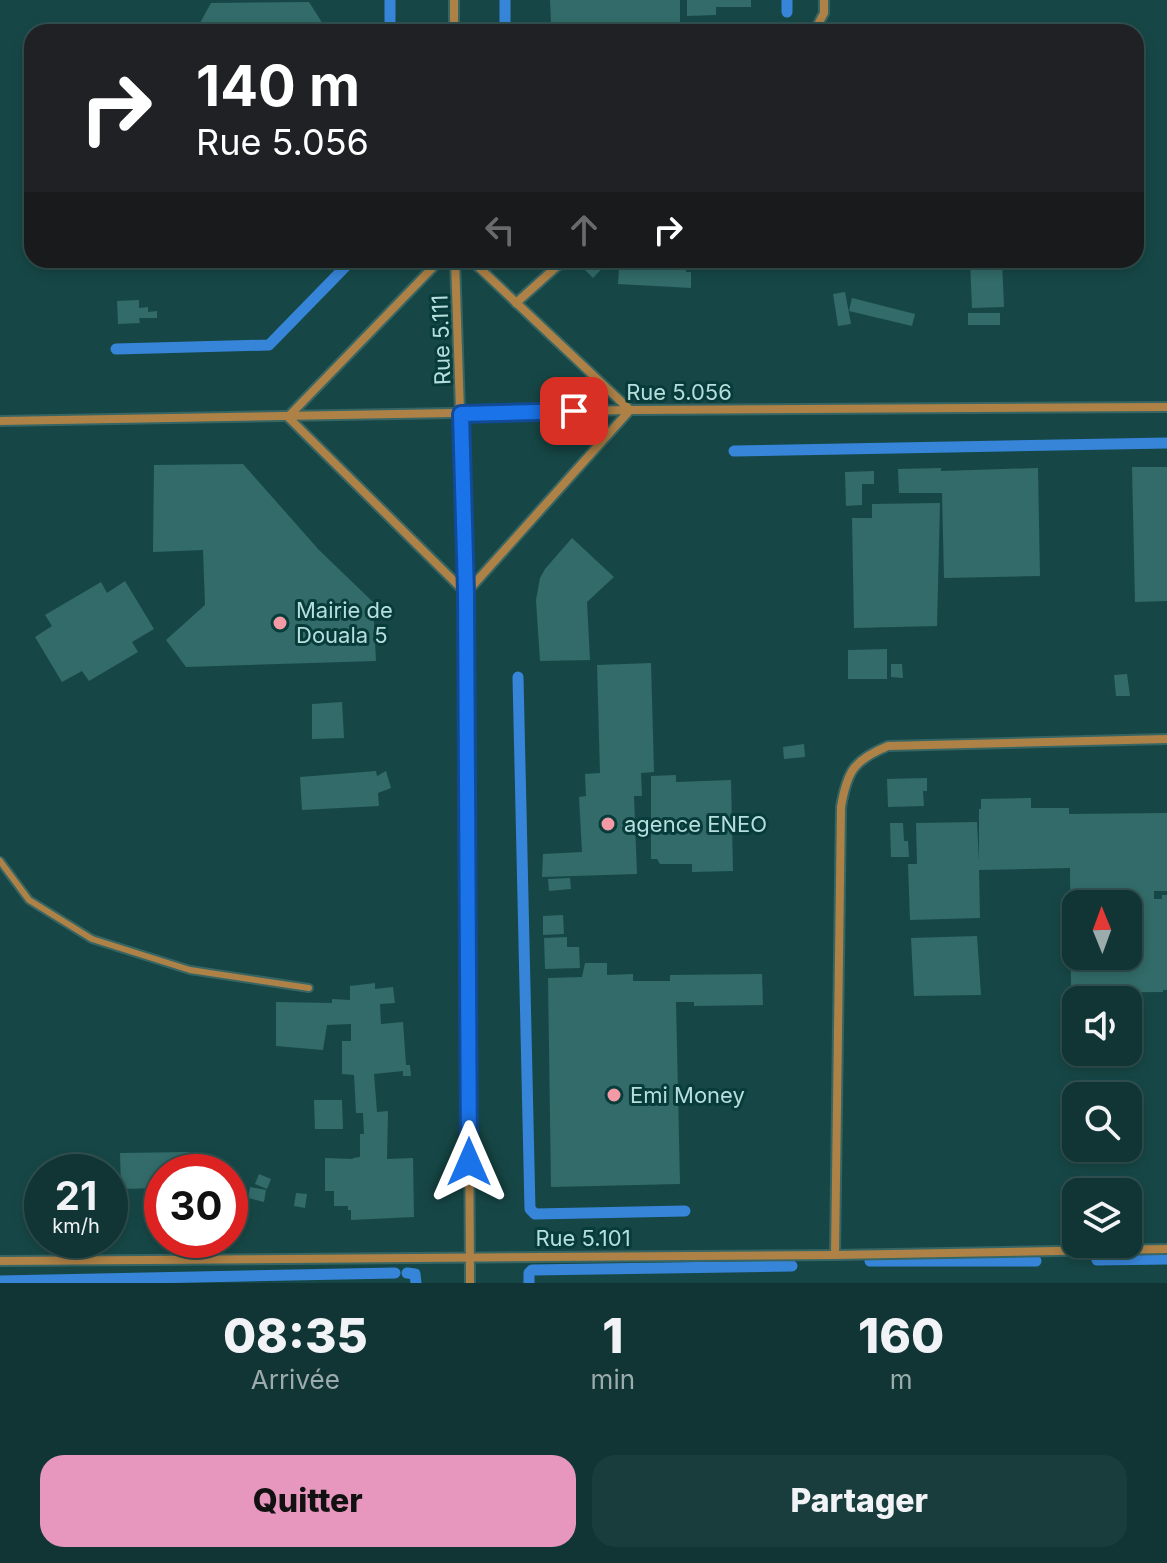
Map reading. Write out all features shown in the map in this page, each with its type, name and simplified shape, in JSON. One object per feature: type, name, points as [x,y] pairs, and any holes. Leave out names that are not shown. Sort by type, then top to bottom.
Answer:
[{"type":"street","points":[[454,0],[454,24]]},
{"type":"street","points":[[818,24],[824,13],[824,0]]},
{"type":"street","points":[[432,268],[288,417],[466,593],[630,410],[479,268]]},
{"type":"street","name":"Rue 5.111","points":[[455,268],[466,593],[470,1283]]},
{"type":"street","points":[[516,303],[555,268]]},
{"type":"street","name":"Rue 5.056","points":[[0,421],[630,410],[1167,407]]},
{"type":"street","points":[[835,1255],[841,807],[845,786],[853,769],[867,755],[888,746],[1167,739]]},
{"type":"street","name":"Rue 5.101","points":[[0,1261],[835,1255],[1167,1249]]},
{"type":"lane","points":[[0,861],[29,900],[92,939],[190,970],[309,988]]},
{"type":"building","points":[[550,0],[680,0],[680,22],[725,24],[574,24],[551,23]]},
{"type":"building","points":[[687,0],[751,0],[751,7],[716,7],[716,15],[687,16]]},
{"type":"building","points":[[309,2],[323,24],[199,24],[211,3]]},
{"type":"building","points":[[583,268],[602,268],[593,278]]},
{"type":"building","points":[[619,268],[686,268],[686,272],[691,272],[691,288],[618,284]]},
{"type":"building","points":[[970,268],[1002,268],[1004,307],[972,308]]},
{"type":"building","points":[[845,292],[851,324],[838,326],[833,294]]},
{"type":"building","points":[[852,298],[915,314],[912,326],[849,311]]},
{"type":"building","points":[[139,300],[139,308],[148,307],[148,312],[157,311],[157,318],[139,318],[140,323],[118,324],[117,301]]},
{"type":"building","points":[[968,313],[1000,313],[1000,325],[968,325]]},
{"type":"building","name":"Mairie de Douala 5","points":[[243,464],[319,550],[373,602],[376,661],[186,667],[166,640],[205,605],[203,550],[153,552],[154,465]]},
{"type":"building","points":[[1132,467],[1167,467],[1167,601],[1135,602]]},
{"type":"building","points":[[941,468],[941,471],[1038,468],[1040,576],[944,578],[942,493],[899,493],[898,469]]},
{"type":"building","points":[[874,471],[874,484],[862,484],[862,505],[846,506],[845,472]]},
{"type":"building","points":[[940,503],[937,626],[854,628],[852,518],[872,518],[872,504]]},
{"type":"building","points":[[572,538],[614,577],[587,602],[590,660],[540,661],[536,600],[540,578]]},
{"type":"building","points":[[125,581],[154,629],[132,642],[138,652],[89,681],[82,671],[62,682],[35,637],[52,626],[45,615],[101,582],[107,593]]},
{"type":"building","points":[[887,649],[887,679],[848,679],[848,650]]},
{"type":"building","points":[[651,663],[654,772],[641,773],[642,796],[634,796],[637,874],[542,877],[543,854],[582,852],[579,797],[586,796],[585,774],[600,773],[597,665]]},
{"type":"building","points":[[891,664],[902,664],[903,678],[891,677]]},
{"type":"building","points":[[1127,674],[1130,696],[1116,696],[1114,675]]},
{"type":"building","points":[[342,702],[344,738],[312,739],[312,704]]},
{"type":"building","points":[[804,744],[805,757],[784,759],[783,747]]},
{"type":"building","points":[[376,771],[377,776],[386,771],[391,788],[378,793],[379,806],[302,810],[300,777]]},
{"type":"building","points":[[676,775],[676,782],[731,780],[733,871],[692,872],[692,864],[660,864],[657,859],[651,859],[651,776]]},
{"type":"building","points":[[927,778],[927,791],[923,791],[924,806],[888,807],[887,779]]},
{"type":"building","points":[[1031,798],[1031,808],[1069,808],[1069,814],[1167,813],[1167,891],[1154,891],[1154,899],[1167,895],[1167,990],[1142,992],[1142,986],[1071,986],[1071,970],[1142,970],[1142,890],[1070,890],[1070,868],[979,870],[980,918],[910,920],[908,864],[917,864],[916,823],[977,822],[979,862],[981,799]]},
{"type":"building","points":[[890,823],[903,823],[909,857],[891,857]]},
{"type":"building","points":[[570,878],[571,889],[549,891],[548,879]]},
{"type":"building","points":[[563,915],[564,934],[543,935],[543,916]]},
{"type":"building","points":[[977,936],[981,995],[914,996],[911,938]]},
{"type":"building","points":[[567,937],[567,947],[579,947],[580,968],[545,969],[544,938]]},
{"type":"building","name":"Emi Money","points":[[585,963],[607,963],[607,975],[633,974],[633,981],[670,981],[670,975],[762,974],[763,1005],[694,1006],[694,1002],[676,1002],[680,1184],[551,1187],[548,978],[582,977]]},
{"type":"building","points":[[375,983],[375,989],[393,987],[395,1003],[380,1004],[381,1024],[403,1022],[406,1065],[410,1065],[411,1076],[403,1076],[403,1071],[374,1074],[377,1112],[388,1111],[387,1159],[413,1158],[414,1217],[351,1220],[348,1206],[334,1206],[334,1191],[325,1191],[325,1158],[360,1157],[360,1134],[364,1134],[363,1113],[356,1113],[354,1075],[342,1074],[342,1041],[351,1041],[351,1024],[327,1025],[323,1050],[276,1046],[276,1002],[332,1003],[332,999],[350,1000],[350,986]]},
{"type":"building","points":[[314,1100],[342,1100],[343,1129],[315,1129]]},
{"type":"building","points":[[120,1153],[189,1154],[144,1154],[144,1188],[128,1189],[128,1154]]},
{"type":"building","points":[[259,1174],[271,1179],[267,1189],[255,1184]]},
{"type":"building","points":[[250,1187],[266,1190],[264,1202],[248,1198]]},
{"type":"building","points":[[296,1193],[307,1194],[305,1208],[294,1206]]},
{"type":"waterway","points":[[390,0],[390,24]]},
{"type":"waterway","points":[[505,0],[505,24]]},
{"type":"waterway","points":[[787,0],[787,12]]},
{"type":"waterway","points":[[116,349],[269,345],[344,268]]},
{"type":"waterway","points":[[734,451],[1167,443]]},
{"type":"waterway","points":[[518,677],[530,1209],[535,1214],[685,1211]]},
{"type":"waterway","points":[[1097,1260],[1167,1259]]},
{"type":"waterway","points":[[870,1261],[1036,1261]]},
{"type":"waterway","points":[[529,1283],[532,1270],[792,1266]]},
{"type":"waterway","points":[[0,1281],[395,1273]]},
{"type":"waterway","points":[[407,1273],[415,1274],[416,1283]]},
{"type":"place","name":"Mairie de Douala 5","points":[[280,623]]},
{"type":"place","name":"agence ENEO","points":[[608,824]]},
{"type":"place","name":"Emi Money","points":[[614,1095]]},
{"type":"route","points":[[469,1162],[466,593],[461,414],[574,411]]}]
